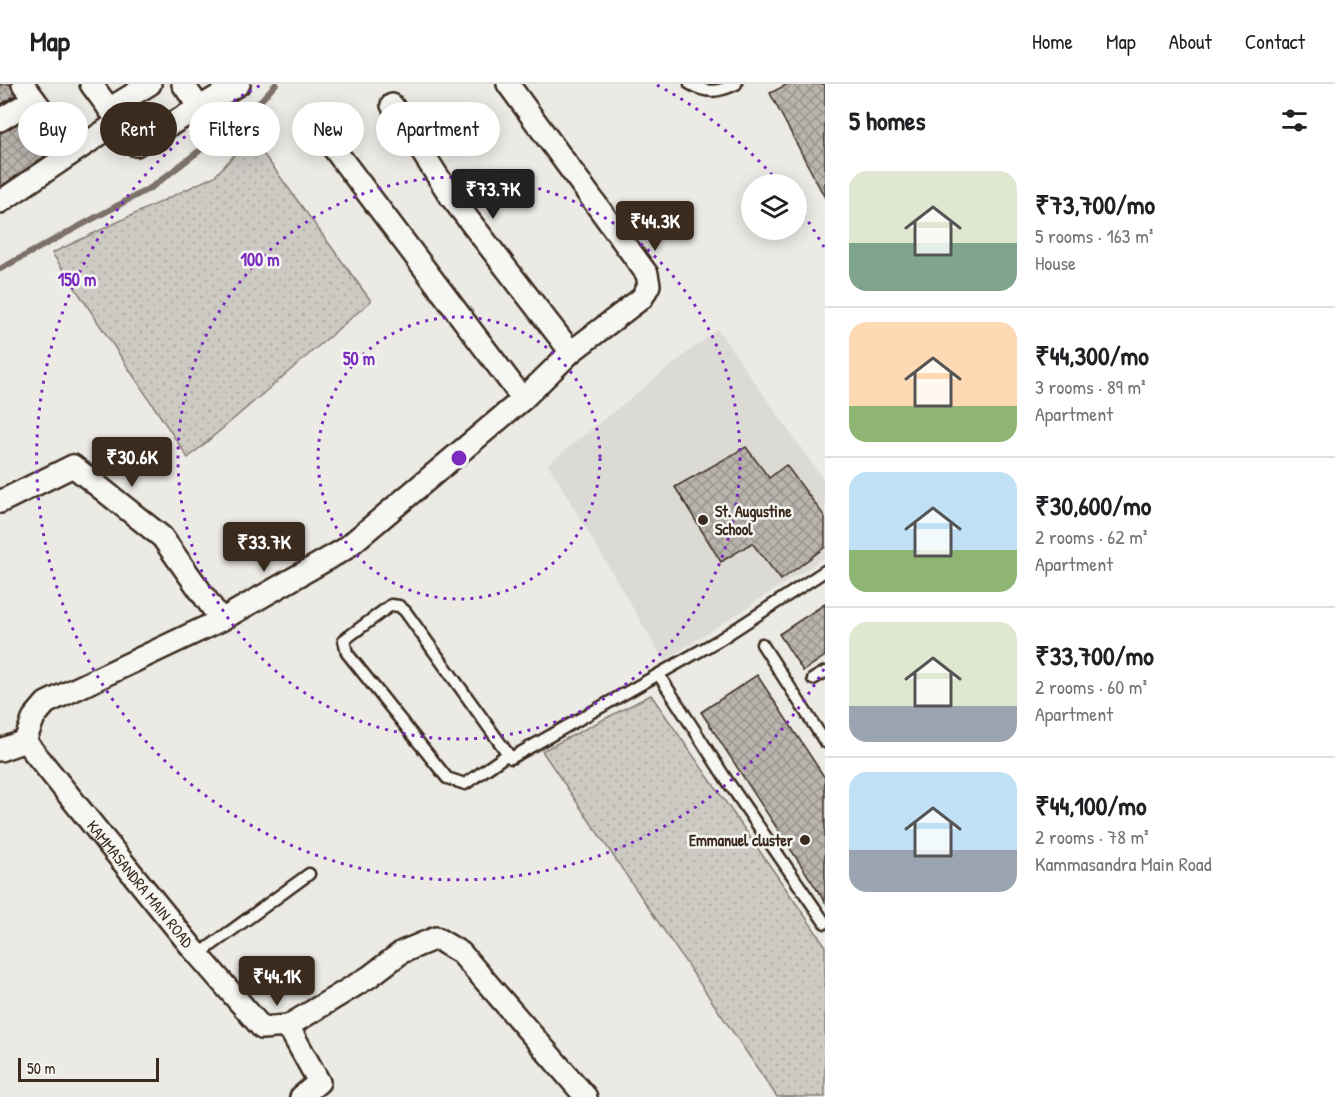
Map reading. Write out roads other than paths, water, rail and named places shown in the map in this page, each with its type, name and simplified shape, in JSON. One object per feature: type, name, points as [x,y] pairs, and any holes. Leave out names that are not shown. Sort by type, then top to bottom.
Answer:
[{"type":"street","points":[[91,84],[104,102]]},
{"type":"street","points":[[130,102],[150,84]]},
{"type":"street","points":[[183,84],[196,102]]},
{"type":"street","points":[[208,102],[239,84]]},
{"type":"street","points":[[0,750],[25,741],[34,717],[46,703],[221,620],[345,549],[523,399],[571,352],[642,298],[648,285],[647,274],[507,84]]},
{"type":"street","points":[[0,120],[28,91]]},
{"type":"street","points":[[88,139],[100,128]]},
{"type":"street","points":[[0,202],[67,156]]},
{"type":"street","points":[[339,156],[523,399]]},
{"type":"street","points":[[425,156],[451,197],[571,352]]},
{"type":"street","points":[[0,502],[73,466],[162,537],[221,620]]},
{"type":"street","name":"KAMMASANDRA MAIN ROAD","points":[[25,741],[198,955],[261,1028],[288,1026]]},
{"type":"street","points":[[301,1097],[319,1082],[288,1026],[369,977],[402,952],[436,938],[461,953],[585,1097]]},
{"type":"lane","points":[[690,84],[700,90],[720,92],[736,84]]},
{"type":"lane","points":[[508,754],[465,784],[447,778],[347,653],[344,640],[391,605],[399,606],[511,758],[659,675],[825,571]]},
{"type":"lane","points":[[762,644],[825,742]]},
{"type":"lane","points":[[813,680],[825,672]]},
{"type":"lane","points":[[659,675],[726,779],[825,922]]},
{"type":"lane","points":[[198,955],[309,874]]},
{"type":"waterway","points":[[0,269],[152,187],[250,112],[276,84]]},
{"type":"place","name":"St. Augustine School","points":[[703,520]]},
{"type":"place","name":"Emmanuel cluster","points":[[805,840]]}]
